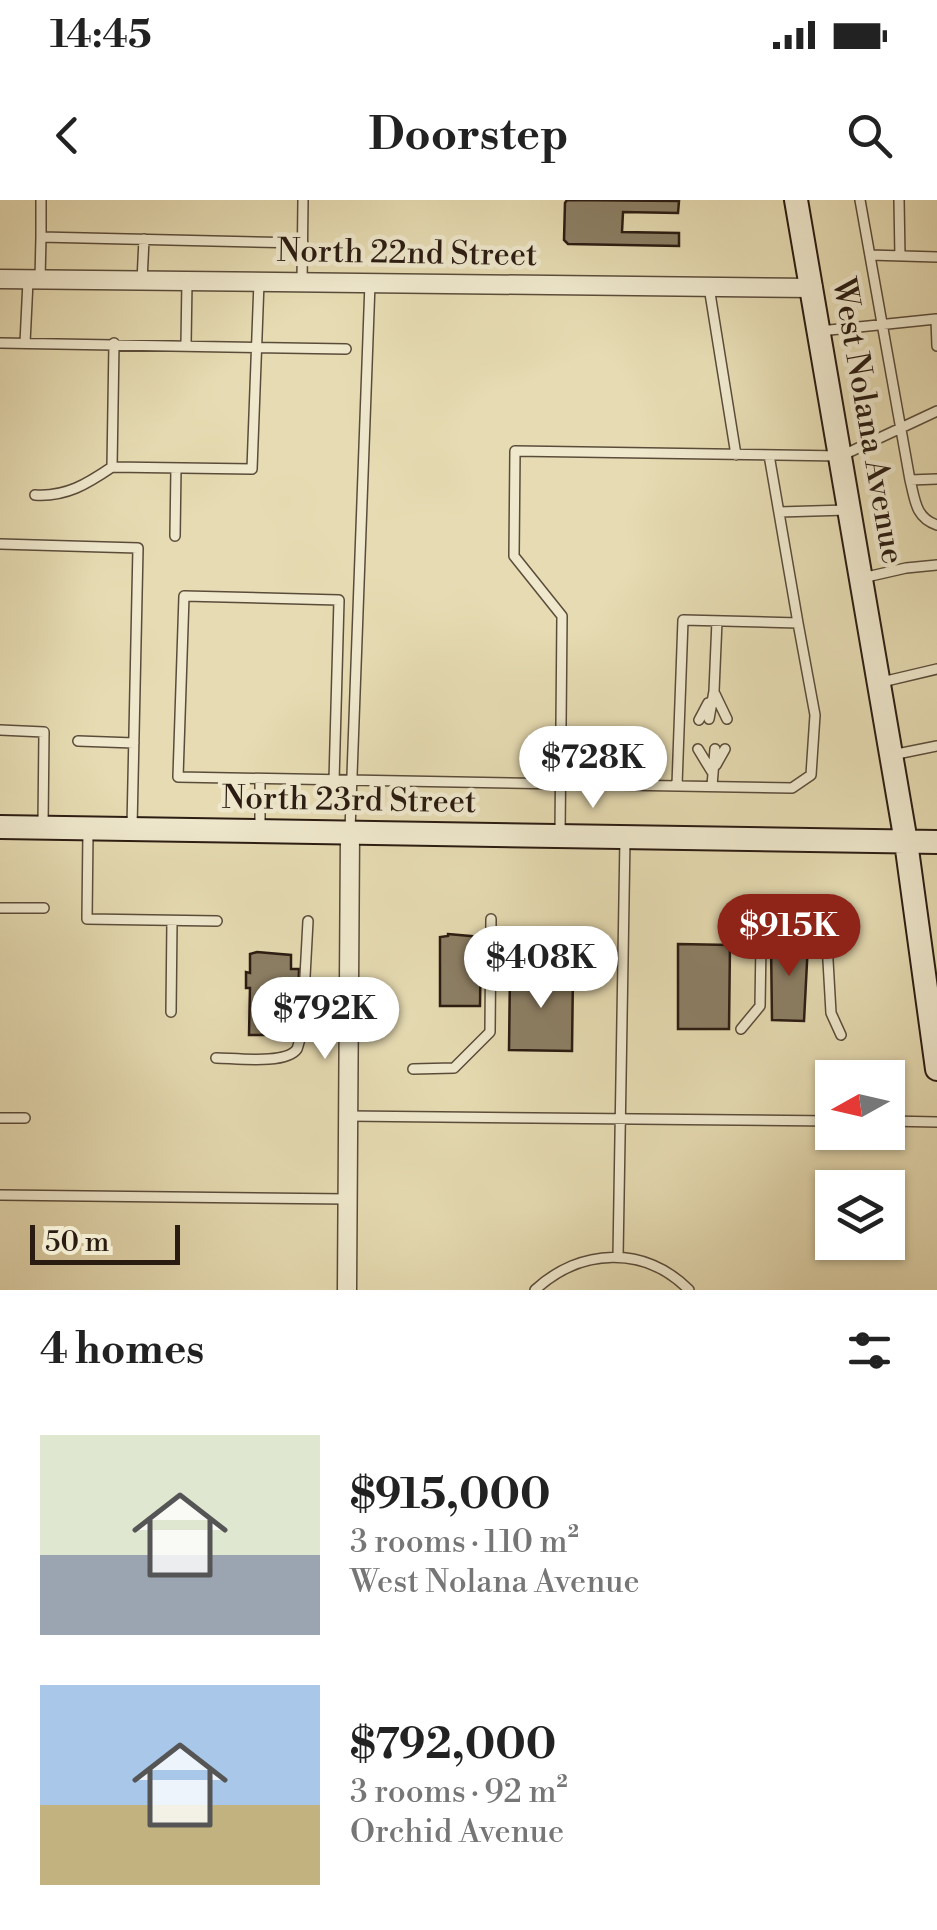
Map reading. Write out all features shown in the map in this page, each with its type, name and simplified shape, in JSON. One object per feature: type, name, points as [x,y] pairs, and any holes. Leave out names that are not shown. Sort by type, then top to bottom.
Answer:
[{"type":"main road","name":"West Nolana Avenue","points":[[796,200],[892,755],[937,1069]]},
{"type":"main road","name":"North 23rd Street","points":[[0,827],[937,842]]},
{"type":"street","name":"North 22nd Street","points":[[0,279],[813,288]]},
{"type":"street","points":[[347,1290],[350,834]]},
{"type":"lane","points":[[25,343],[41,236],[41,200]]},
{"type":"lane","points":[[302,282],[303,200]]},
{"type":"lane","points":[[860,200],[917,511],[937,525]]},
{"type":"lane","points":[[899,200],[900,256]]},
{"type":"lane","points":[[41,236],[302,243]]},
{"type":"lane","points":[[142,280],[144,239]]},
{"type":"lane","points":[[870,255],[937,257]]},
{"type":"lane","points":[[186,345],[187,281]]},
{"type":"lane","points":[[34,495],[57,497],[112,467],[252,470],[259,282]]},
{"type":"lane","points":[[350,834],[370,283]]},
{"type":"lane","points":[[709,287],[736,455]]},
{"type":"lane","points":[[820,330],[936,319],[937,346]]},
{"type":"lane","points":[[0,343],[346,349]]},
{"type":"lane","points":[[112,467],[114,344]]},
{"type":"lane","points":[[560,836],[562,616],[514,556],[516,451],[842,456],[937,411]]},
{"type":"lane","points":[[334,780],[339,600],[184,596],[178,777],[560,786],[792,788],[811,775],[815,715],[770,455]]},
{"type":"lane","points":[[175,536],[176,468]]},
{"type":"lane","points":[[910,480],[937,479]]},
{"type":"lane","points":[[780,512],[851,510]]},
{"type":"lane","points":[[0,544],[138,548],[132,829]]},
{"type":"lane","points":[[862,578],[937,565]]},
{"type":"lane","points":[[677,785],[683,620],[798,623]]},
{"type":"lane","points":[[714,691],[713,719],[716,620]]},
{"type":"lane","points":[[880,683],[937,669]]},
{"type":"lane","points":[[0,730],[44,732],[43,828]]},
{"type":"lane","points":[[78,741],[134,743]]},
{"type":"lane","points":[[892,755],[937,746]]},
{"type":"lane","points":[[712,786],[712,749],[713,772]]},
{"type":"lane","points":[[260,779],[260,832]]},
{"type":"lane","points":[[88,828],[87,920],[217,921]]},
{"type":"lane","points":[[618,1256],[626,838]]},
{"type":"lane","points":[[0,908],[44,908]]},
{"type":"lane","points":[[413,1070],[454,1068],[490,1032],[491,919]]},
{"type":"lane","points":[[171,1012],[172,921]]},
{"type":"lane","points":[[216,1058],[276,1059],[298,1048],[308,922]]},
{"type":"lane","points":[[741,1029],[760,1006],[761,944],[778,932],[812,932],[827,944],[831,1013],[841,1035]]},
{"type":"lane","points":[[348,1116],[815,1120]]},
{"type":"lane","points":[[0,1118],[26,1118]]},
{"type":"lane","points":[[905,1121],[937,1122]]},
{"type":"lane","points":[[0,1195],[347,1199]]},
{"type":"lane","points":[[535,1290],[574,1264],[598,1256],[634,1258],[669,1272],[689,1290]]},
{"type":"building","points":[[567,200],[679,201],[678,213],[623,212],[622,232],[679,233],[679,246],[568,244],[564,240]]},
{"type":"building","points":[[440,937],[481,937],[480,1006],[440,1006]]},
{"type":"building","points":[[775,938],[803,938],[808,943],[804,1021],[772,1020],[771,943]]},
{"type":"building","points":[[678,944],[730,945],[729,1029],[678,1029]]},
{"type":"building","points":[[250,954],[291,955],[291,969],[299,969],[298,1004],[290,1004],[289,1035],[249,1035],[250,988],[246,988],[246,972],[250,973]]},
{"type":"building","points":[[510,971],[573,972],[572,1051],[509,1050]]}]
